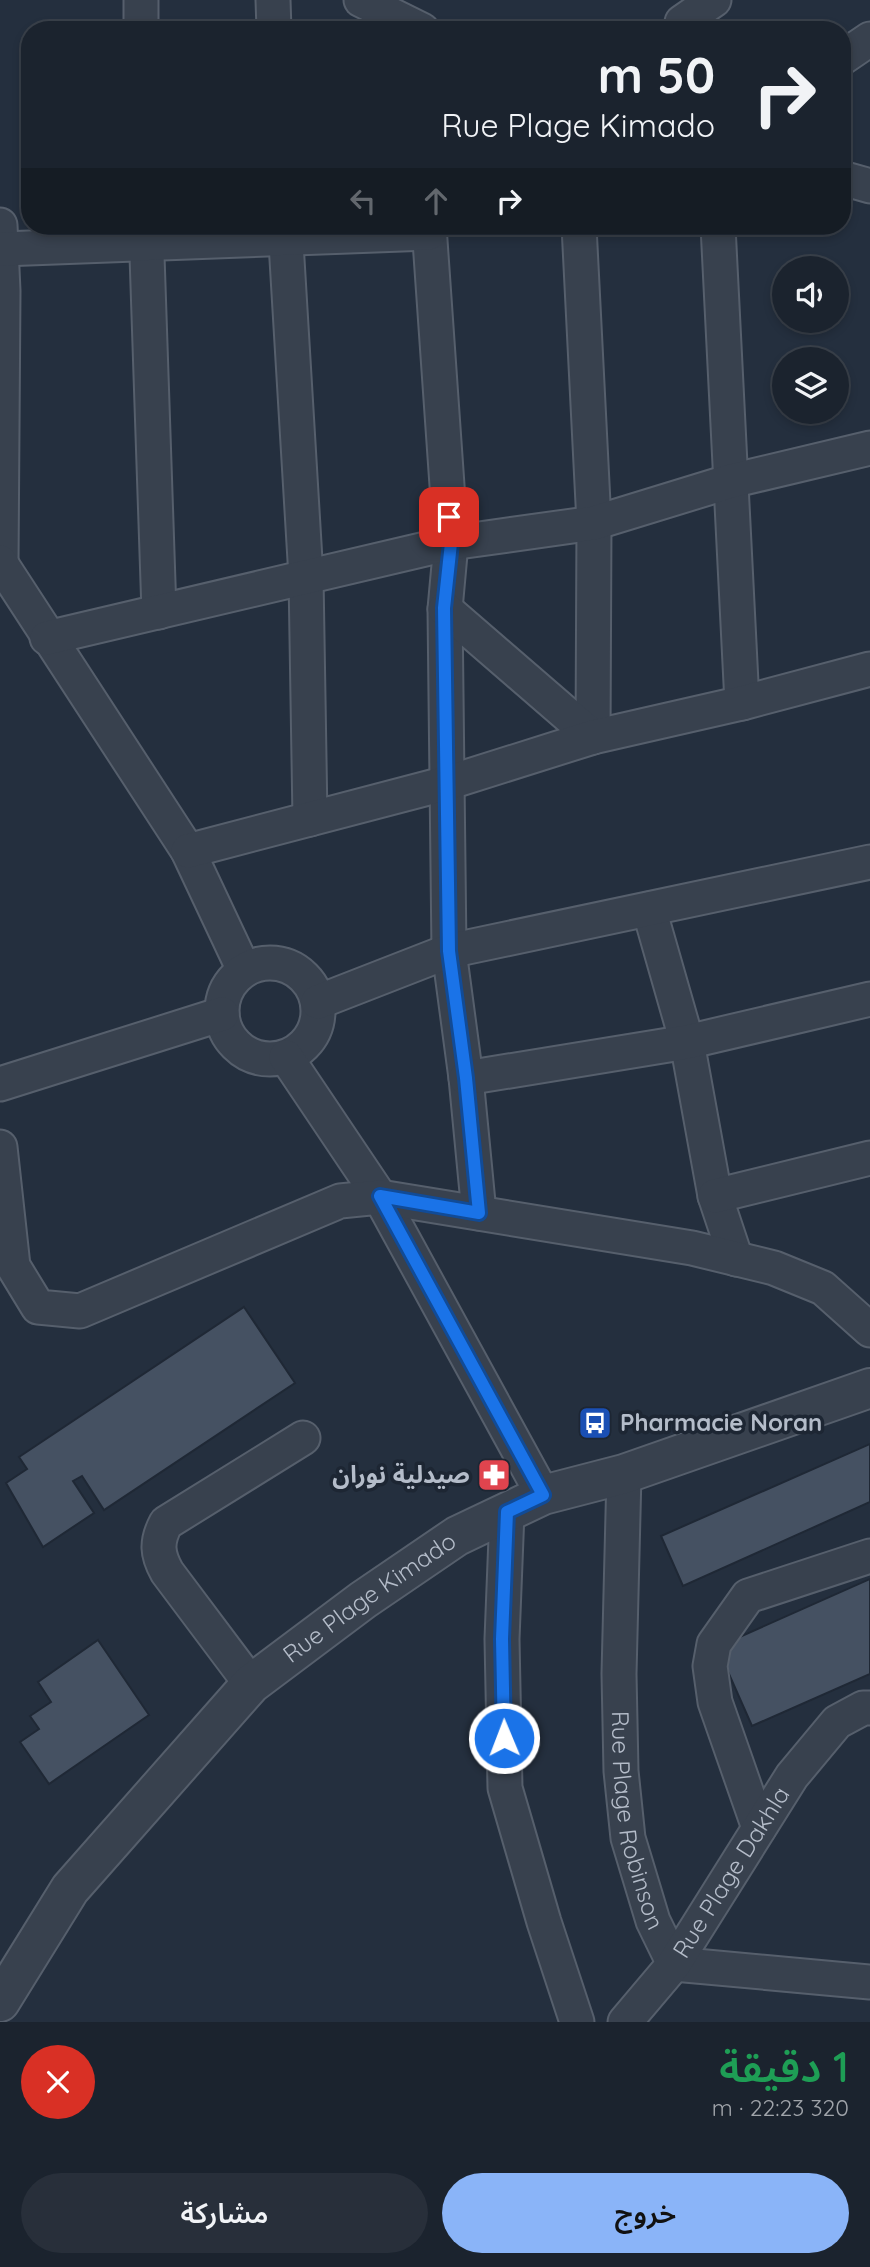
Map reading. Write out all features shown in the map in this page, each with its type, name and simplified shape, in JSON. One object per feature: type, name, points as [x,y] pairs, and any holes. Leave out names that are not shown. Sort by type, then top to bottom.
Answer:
[{"type":"street","points":[[141,0],[141,21]]},
{"type":"street","points":[[273,0],[274,21]]},
{"type":"street","points":[[361,0],[404,21]]},
{"type":"street","points":[[679,17],[714,0]]},
{"type":"street","points":[[851,52],[870,39]]},
{"type":"street","points":[[851,181],[870,186]]},
{"type":"street","points":[[159,612],[146,235],[1,237],[1,563],[47,638],[188,851],[244,970]]},
{"type":"street","points":[[286,235],[306,577],[310,818]]},
{"type":"street","points":[[429,235],[451,543],[444,608],[449,951],[466,1078],[479,1213]]},
{"type":"street","points":[[579,235],[594,523],[593,737]]},
{"type":"street","points":[[718,235],[743,703]]},
{"type":"street","points":[[47,638],[451,543],[594,523],[731,481],[870,448]]},
{"type":"street","points":[[444,608],[593,737]]},
{"type":"street","points":[[188,851],[447,783],[593,737],[743,703],[870,669]]},
{"type":"street","points":[[318,1002],[449,951],[870,862]]},
{"type":"street","points":[[649,909],[687,1042],[715,1196],[736,1258]]},
{"type":"street","points":[[276,963],[296,970],[309,981],[318,1002],[318,1019],[312,1035],[302,1048],[286,1057],[269,1060],[252,1057],[238,1048],[228,1035],[222,1014],[227,990],[244,970],[260,964],[276,963]]},
{"type":"street","points":[[466,1078],[687,1042],[870,999]]},
{"type":"street","points":[[0,1084],[222,1014]]},
{"type":"street","points":[[286,1057],[380,1196],[543,1495]]},
{"type":"street","points":[[0,1147],[13,1266],[38,1307],[80,1311],[340,1201],[380,1196],[692,1248],[774,1268],[823,1288],[870,1330]]},
{"type":"street","points":[[715,1196],[870,1158]]},
{"type":"street","name":"Rue Plage Kimado","points":[[1,1998],[70,1889],[251,1684],[363,1600],[457,1536],[543,1495],[624,1474],[870,1388]]},
{"type":"street","points":[[251,1684],[167,1572],[158,1555],[160,1536],[166,1523],[303,1438]]},
{"type":"street","name":"Rue Plage Robinson","points":[[624,1474],[619,1674],[621,1772],[628,1838],[653,1921],[674,1964]]},
{"type":"street","points":[[507,1512],[502,1639],[505,1788],[544,1922],[577,2022]]},
{"type":"street","points":[[759,1828],[715,1702],[710,1667],[714,1644],[748,1597],[870,1556]]},
{"type":"street","name":"Rue Plage Dakhla","points":[[625,2022],[674,1964],[792,1776],[837,1722],[863,1708],[870,1708]]},
{"type":"street","points":[[674,1964],[870,1982]]},
{"type":"building","points":[[244,1307],[295,1383],[104,1510],[82,1476],[73,1481],[94,1513],[43,1547],[6,1483],[27,1469],[19,1457]]},
{"type":"building","points":[[870,1444],[870,1502],[683,1586],[661,1536]]},
{"type":"building","points":[[870,1579],[870,1674],[752,1726],[717,1647]]},
{"type":"building","points":[[98,1640],[149,1715],[49,1784],[20,1742],[39,1729],[30,1716],[51,1702],[38,1682]]},
{"type":"place","name":"Pharmacie Noran","points":[[595,1423]]},
{"type":"place","name":"صيدلية نوران","points":[[494,1475]]},
{"type":"route","points":[[449,517],[451,543],[444,608],[449,951],[466,1078],[479,1213],[380,1196],[543,1495],[507,1512],[502,1639],[504,1738]]}]
